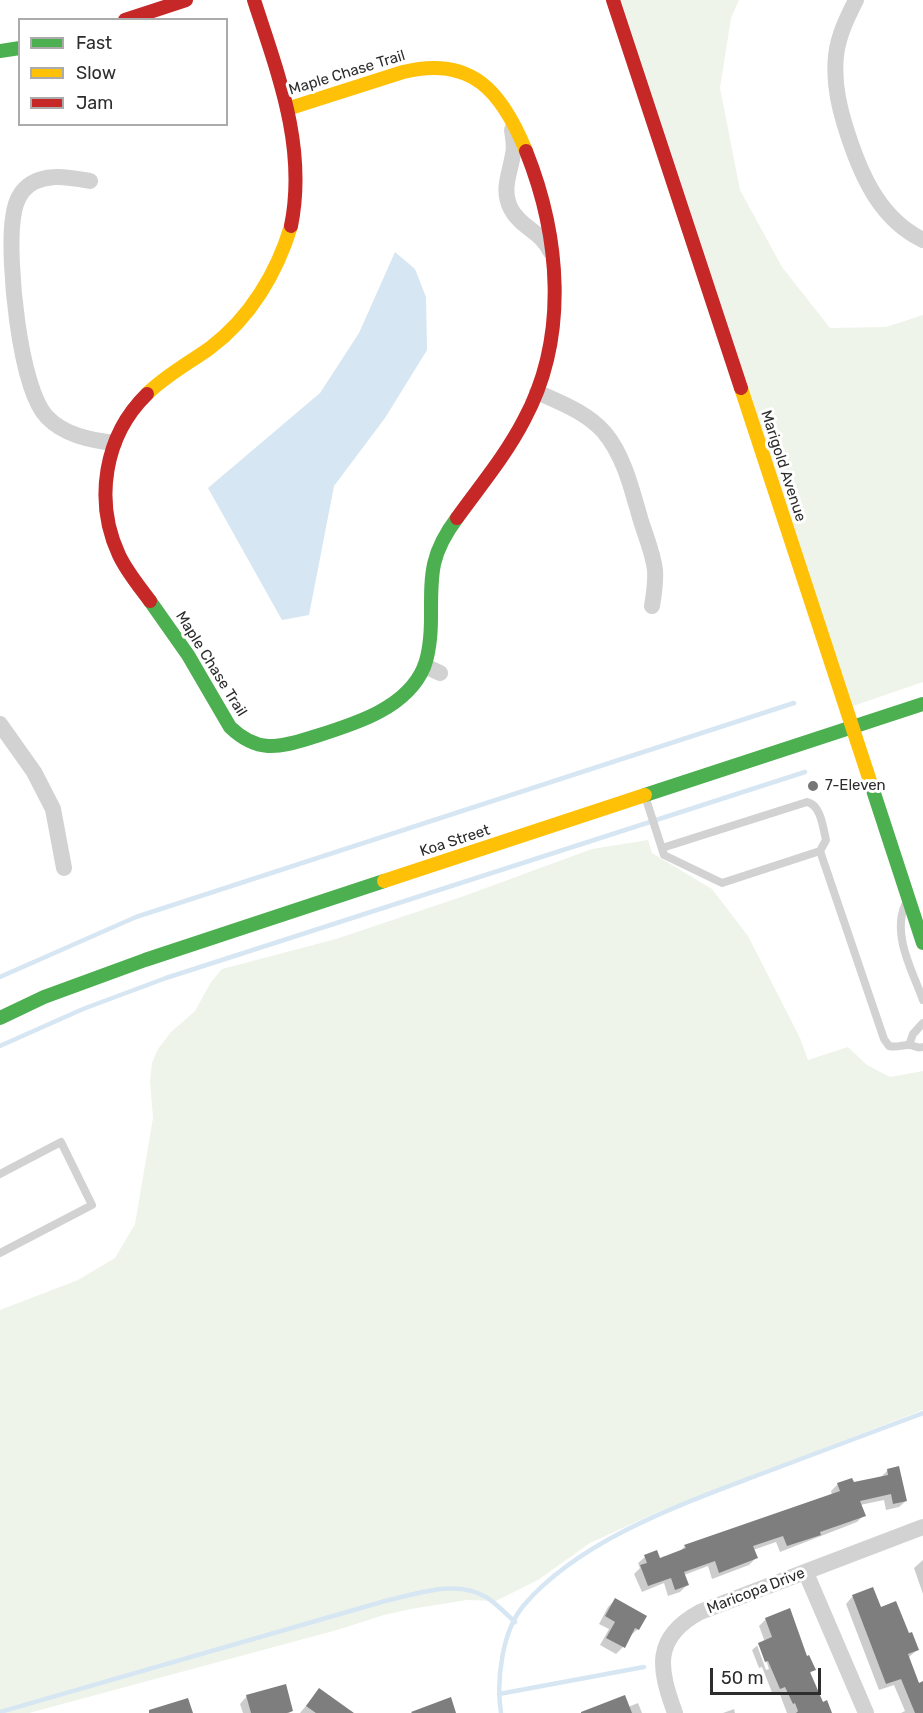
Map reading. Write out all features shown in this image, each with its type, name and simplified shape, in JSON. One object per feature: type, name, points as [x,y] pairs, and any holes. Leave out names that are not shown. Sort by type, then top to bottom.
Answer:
[{"type":"street","points":[[131,18],[186,0]]},
{"type":"street","name":"Maple Chase Trail","points":[[254,0],[287,109],[296,151],[296,189],[288,233],[272,275],[252,306],[227,334],[151,389],[124,420],[114,443],[107,470],[105,497],[108,525],[128,571],[187,651],[230,727],[246,742],[271,747],[284,746],[363,720],[383,710],[413,683],[432,670],[430,576],[438,548],[512,438],[537,392],[546,363],[554,322],[554,262],[544,211],[523,147],[511,120],[496,96],[485,85],[460,72],[430,67],[401,72],[287,109]]},
{"type":"street","name":"Marigold Avenue","points":[[613,0],[923,943]]},
{"type":"street","points":[[856,0],[840,36],[836,55],[835,78],[843,120],[858,166],[873,195],[900,225],[923,240]]},
{"type":"street","points":[[0,51],[18,48]]},
{"type":"street","points":[[511,120],[514,146],[506,184],[508,202],[519,221],[546,243],[554,262]]},
{"type":"street","points":[[90,181],[68,177],[46,178],[36,182],[22,193],[12,218],[14,284],[25,363],[40,409],[56,425],[68,432],[97,441],[114,443]]},
{"type":"street","points":[[537,392],[579,411],[604,432],[617,450],[626,471],[654,561],[655,580],[652,606]]},
{"type":"street","name":"Koa Street","points":[[0,1018],[44,997],[145,960],[923,704]]},
{"type":"street","points":[[0,724],[34,772],[53,809],[64,868]]},
{"type":"street","name":"Maricopa Drive","points":[[675,1713],[666,1689],[662,1666],[669,1641],[680,1625],[700,1612],[923,1527]]},
{"type":"street","points":[[806,1573],[866,1713]]},
{"type":"lane","points":[[645,796],[664,855],[722,883],[820,851],[826,840],[817,809],[812,803],[807,802],[662,848]]},
{"type":"lane","points":[[820,851],[884,1039],[889,1046],[897,1048],[909,1045],[917,1049],[923,1047]]},
{"type":"lane","points":[[908,899],[900,916],[900,932],[923,1000]]},
{"type":"lane","points":[[909,1045],[913,1034],[923,1023]]},
{"type":"lane","points":[[0,1174],[61,1142],[92,1205],[0,1253]]},
{"type":"shaded area","points":[[621,0],[739,0],[731,18],[720,88],[740,190],[782,267],[830,328],[886,327],[923,315],[923,682],[853,706]]},
{"type":"shaded area","points":[[648,840],[652,853],[712,889],[748,936],[800,1038],[808,1060],[848,1047],[867,1065],[890,1077],[923,1071],[923,1410],[658,1512],[590,1543],[538,1580],[496,1601],[467,1600],[384,1615],[337,1630],[29,1713],[0,1713],[0,1310],[78,1280],[115,1258],[135,1224],[153,1118],[150,1082],[152,1063],[158,1049],[171,1032],[195,1011],[211,982],[222,969],[336,939],[464,896],[592,849]]},
{"type":"water","points":[[395,252],[415,269],[426,297],[427,350],[385,418],[334,486],[309,615],[282,620],[208,488],[320,393],[359,333]]},
{"type":"building","points":[[899,1466],[907,1501],[893,1504],[891,1494],[860,1501],[866,1516],[820,1532],[821,1535],[787,1546],[783,1536],[753,1546],[758,1558],[719,1573],[715,1561],[684,1572],[689,1585],[675,1590],[671,1578],[648,1586],[640,1565],[647,1563],[644,1555],[657,1550],[660,1558],[686,1548],[684,1545],[840,1491],[837,1483],[852,1478],[854,1482],[888,1475],[887,1469]]},
{"type":"building","points":[[873,1587],[881,1607],[896,1601],[909,1633],[912,1632],[919,1650],[908,1654],[919,1683],[923,1681],[923,1713],[915,1713],[901,1679],[886,1684],[852,1595]]},
{"type":"building","points":[[615,1598],[647,1616],[639,1630],[635,1628],[625,1648],[606,1638],[615,1622],[605,1616]]},
{"type":"building","points":[[790,1608],[807,1656],[809,1655],[816,1670],[810,1672],[823,1702],[827,1700],[832,1713],[796,1713],[798,1711],[795,1703],[793,1704],[785,1687],[780,1689],[768,1661],[765,1662],[758,1643],[772,1637],[765,1618]]},
{"type":"building","points":[[286,1684],[293,1711],[251,1713],[246,1695]]},
{"type":"building","points":[[319,1688],[354,1713],[316,1713],[306,1706]]},
{"type":"building","points":[[625,1695],[632,1713],[581,1713],[581,1712]]},
{"type":"building","points":[[451,1697],[456,1713],[411,1712]]},
{"type":"building","points":[[188,1698],[193,1713],[149,1713],[149,1710]]},
{"type":"waterway","points":[[0,977],[136,917],[794,703]]},
{"type":"waterway","points":[[0,1046],[83,1009],[166,978],[805,772]]},
{"type":"waterway","points":[[501,1713],[500,1671],[510,1628],[524,1605],[547,1582],[574,1561],[603,1542],[666,1511],[923,1413]]},
{"type":"waterway","points":[[0,1712],[423,1592],[449,1589],[474,1592],[490,1599],[515,1622]]},
{"type":"waterway","points":[[499,1694],[644,1667]]},
{"type":"traffic: fast","points":[[0,51],[18,48]]},
{"type":"traffic: fast","points":[[150,601],[188,655],[230,727],[249,741],[259,745],[288,744],[376,714],[391,705],[416,682],[424,667],[429,649],[434,565],[442,543],[457,518]]},
{"type":"traffic: fast","points":[[645,795],[923,704]]},
{"type":"traffic: fast","points":[[871,784],[923,943]]},
{"type":"traffic: fast","points":[[0,1018],[44,997],[145,960],[384,881]]},
{"type":"traffic: slow","points":[[287,109],[403,72],[427,68],[448,69],[466,74],[481,83],[495,96],[517,130],[526,151]]},
{"type":"traffic: slow","points":[[147,394],[169,375],[210,348],[238,323],[250,309],[270,277],[291,226]]},
{"type":"traffic: slow","points":[[741,388],[871,784]]},
{"type":"traffic: slow","points":[[384,881],[645,795]]},
{"type":"traffic: jam","points":[[131,18],[186,0]]},
{"type":"traffic: jam","points":[[254,0],[288,111],[293,139],[295,197],[291,226]]},
{"type":"traffic: jam","points":[[613,0],[741,388]]},
{"type":"traffic: jam","points":[[457,518],[517,433],[538,388],[548,355],[555,286],[552,252],[538,184],[526,151]]},
{"type":"traffic: jam","points":[[147,394],[132,411],[121,429],[113,449],[106,491],[111,534],[119,555],[150,601]]},
{"type":"place","name":"7-Eleven","points":[[813,786]]}]
